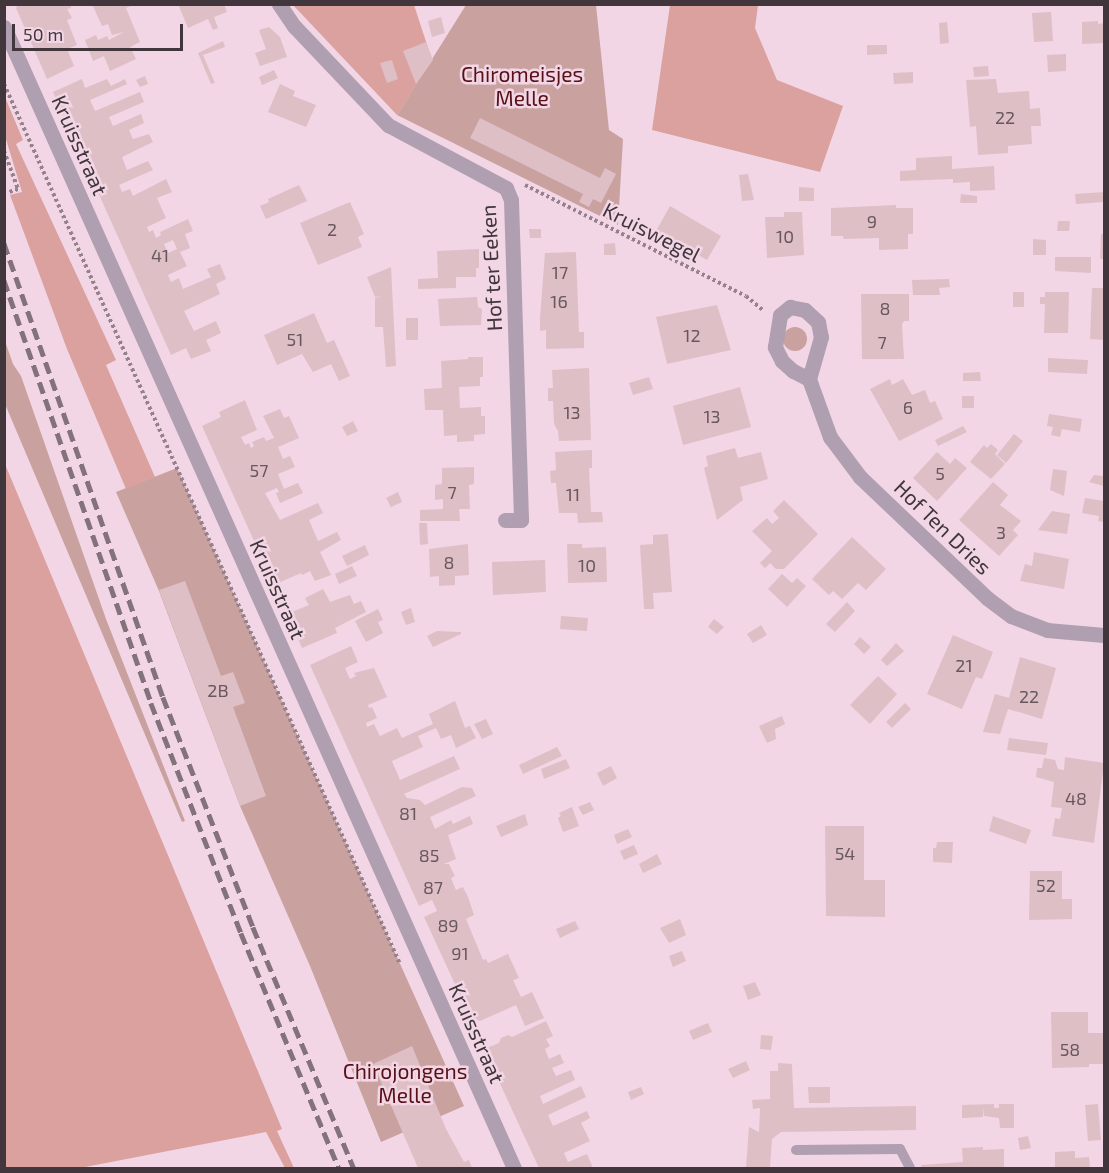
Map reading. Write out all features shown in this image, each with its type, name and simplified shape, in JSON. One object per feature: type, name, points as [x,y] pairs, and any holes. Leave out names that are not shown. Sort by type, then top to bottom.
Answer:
[{"type":"street","name":"Hof ter Eeken","points":[[279,4],[294,26],[388,125],[506,188],[511,200],[521,520],[505,520]]},
{"type":"street","name":"Kruisstraat","points":[[4,27],[514,1168]]},
{"type":"street","points":[[790,307],[805,310],[818,321],[820,337],[809,379],[793,371],[782,361],[775,346],[780,315],[790,307]]},
{"type":"street","name":"Hof Ten Dries","points":[[809,379],[822,420],[842,456],[860,477],[987,598],[1011,616],[1047,630],[1104,635]]},
{"type":"lane","points":[[796,1150],[900,1149],[910,1168]]},
{"type":"path","points":[[4,84],[402,970]]},
{"type":"path","points":[[4,151],[18,189],[9,192]]},
{"type":"path","name":"Kruiswegel","points":[[506,188],[525,185],[746,296],[777,323]]},
{"type":"green space","name":"Chiromeisjes Melle","points":[[466,5],[596,5],[609,130],[623,139],[618,225],[397,115]]},
{"type":"green space","points":[[795,327],[804,330],[807,339],[804,348],[795,351],[786,348],[783,339],[786,330]]},
{"type":"green space","points":[[5,341],[13,364],[21,376],[106,619],[185,821],[182,822],[5,404]]},
{"type":"green space","name":"Chirojongens Melle","points":[[177,468],[464,1106],[381,1142],[310,966],[240,806],[159,591],[116,492]]},
{"type":"shaded area","points":[[293,5],[414,5],[432,60],[397,115]]},
{"type":"shaded area","points":[[670,5],[758,5],[755,28],[777,80],[843,106],[820,172],[652,130]]},
{"type":"shaded area","points":[[5,97],[23,140],[16,144],[116,360],[106,365],[155,477],[126,489],[67,349],[10,195],[22,192],[5,136]]},
{"type":"shaded area","points":[[5,464],[282,1129],[277,1131],[294,1168],[285,1168],[266,1132],[80,1168],[5,1168]]},
{"type":"building","points":[[19,4],[70,4],[71,8],[67,9],[72,18],[67,20],[77,45],[67,49],[74,66],[47,79],[16,8]]},
{"type":"building","points":[[92,4],[135,4],[126,8],[140,42],[130,47],[136,59],[110,71],[104,56],[93,61],[85,40],[96,35],[98,40],[107,36],[109,40],[124,32],[112,35],[108,24],[102,26]]},
{"type":"building","points":[[178,4],[224,4],[227,12],[214,17],[218,28],[213,30],[208,19],[188,28]]},
{"type":"building","points":[[1051,12],[1053,41],[1034,42],[1032,13]]},
{"type":"building","points":[[441,17],[445,33],[432,37],[428,21]]},
{"type":"building","points":[[1098,21],[1098,24],[1104,23],[1104,43],[1082,44],[1082,22]]},
{"type":"building","points":[[947,22],[949,43],[940,44],[939,23]]},
{"type":"building","points":[[269,27],[280,37],[287,57],[260,66],[255,53],[266,49],[259,30]]},
{"type":"building","points":[[223,41],[225,47],[203,55],[215,83],[211,84],[198,53]]},
{"type":"building","points":[[426,42],[433,60],[416,84],[403,51]]},
{"type":"building","points":[[867,45],[887,45],[887,54],[867,55]]},
{"type":"building","points":[[1066,54],[1066,71],[1048,72],[1047,55]]},
{"type":"building","points":[[392,60],[398,79],[387,83],[380,63]]},
{"type":"building","points":[[988,66],[989,76],[974,77],[973,67]]},
{"type":"building","points":[[274,70],[278,78],[262,85],[259,77]]},
{"type":"building","points":[[913,72],[913,83],[894,84],[893,73]]},
{"type":"building","points":[[145,76],[148,84],[140,87],[136,80]]},
{"type":"building","points":[[82,79],[85,88],[107,79],[111,86],[125,79],[127,84],[90,100],[95,111],[140,92],[144,102],[109,117],[113,126],[141,114],[144,123],[129,130],[133,139],[149,134],[153,142],[122,157],[127,170],[148,161],[153,170],[119,185],[122,192],[130,189],[133,196],[166,179],[172,192],[157,198],[166,218],[147,227],[149,232],[153,230],[156,238],[161,235],[160,232],[188,219],[193,231],[185,234],[190,248],[180,252],[187,266],[168,275],[171,282],[179,278],[183,289],[211,277],[207,269],[220,264],[226,279],[216,284],[220,294],[184,311],[194,331],[216,321],[221,333],[206,340],[211,351],[191,359],[186,348],[171,355],[53,92]],"holes":[[[173,240],[177,249],[168,253],[164,244]]]},
{"type":"building","points":[[996,79],[998,93],[1029,91],[1030,109],[1040,108],[1041,126],[1031,126],[1032,144],[1008,146],[1008,153],[978,155],[976,126],[970,127],[966,80]]},
{"type":"building","points":[[280,84],[295,91],[293,96],[316,105],[306,127],[268,112]]},
{"type":"building","points":[[480,118],[600,178],[605,168],[616,174],[601,203],[593,199],[589,207],[579,202],[583,194],[470,138]]},
{"type":"building","points":[[952,156],[952,169],[994,166],[995,190],[970,191],[970,182],[953,183],[953,179],[900,181],[900,171],[916,170],[916,158]]},
{"type":"building","points":[[748,174],[754,200],[742,201],[739,175]]},
{"type":"building","points":[[299,185],[307,201],[266,219],[260,206],[269,202],[268,199]]},
{"type":"building","points":[[799,187],[814,188],[814,201],[799,201]]},
{"type":"building","points":[[1104,192],[1104,202],[1076,204],[1075,194]]},
{"type":"building","points":[[961,194],[977,196],[977,203],[960,203]]},
{"type":"building","points":[[350,202],[364,234],[358,237],[362,247],[318,265],[300,223]]},
{"type":"building","points":[[896,205],[896,208],[913,208],[913,234],[908,234],[908,249],[879,250],[879,238],[844,239],[843,236],[831,236],[831,208]]},
{"type":"building","points":[[670,206],[721,236],[707,260],[656,231]]},
{"type":"building","points":[[784,212],[802,212],[804,255],[767,258],[765,217],[784,217]]},
{"type":"building","points":[[1058,221],[1070,221],[1069,231],[1057,231]]},
{"type":"building","points":[[529,229],[541,229],[541,238],[530,238]]},
{"type":"building","points":[[1101,234],[1104,234],[1104,259],[1100,259]]},
{"type":"building","points":[[1033,239],[1046,240],[1046,255],[1033,255]]},
{"type":"building","points":[[615,243],[616,255],[604,255],[604,244]]},
{"type":"building","points":[[479,249],[479,268],[476,268],[476,277],[456,277],[456,288],[418,289],[418,279],[438,278],[437,251]]},
{"type":"building","points":[[576,252],[579,332],[584,332],[584,348],[546,349],[546,330],[540,331],[545,253]]},
{"type":"building","points":[[1055,257],[1091,257],[1091,273],[1055,271]]},
{"type":"building","points":[[391,267],[396,366],[386,367],[383,327],[375,327],[375,298],[382,296],[375,297],[367,277]]},
{"type":"building","points":[[949,279],[950,287],[939,288],[940,295],[913,295],[912,280]]},
{"type":"building","points":[[1092,288],[1104,288],[1104,340],[1090,339]]},
{"type":"building","points":[[1013,292],[1024,292],[1024,307],[1013,307]]},
{"type":"building","points":[[1045,292],[1069,292],[1068,333],[1044,333],[1045,304],[1040,304],[1040,297],[1045,297]]},
{"type":"building","points":[[861,294],[909,294],[909,321],[904,321],[902,324],[904,359],[862,359]]},
{"type":"building","points":[[477,297],[478,307],[482,309],[481,325],[440,326],[438,299]]},
{"type":"building","points":[[717,305],[731,350],[667,364],[656,317]]},
{"type":"building","points":[[314,313],[327,343],[334,340],[350,376],[339,381],[331,364],[313,372],[302,354],[277,365],[264,335]]},
{"type":"building","points":[[406,318],[418,318],[418,340],[406,340]]},
{"type":"building","points":[[468,357],[483,357],[483,377],[480,377],[480,386],[459,387],[460,408],[481,407],[481,416],[485,416],[485,434],[474,435],[474,441],[457,442],[457,435],[444,436],[443,410],[425,410],[424,389],[442,388],[441,361],[468,359]]},
{"type":"building","points":[[1048,358],[1088,360],[1087,374],[1048,372]]},
{"type":"building","points":[[589,368],[591,440],[559,441],[558,431],[554,424],[553,401],[548,401],[548,388],[553,388],[552,370]]},
{"type":"building","points":[[980,372],[981,381],[963,381],[963,373]]},
{"type":"building","points":[[649,377],[653,389],[633,395],[629,383]]},
{"type":"building","points":[[890,379],[892,385],[903,379],[912,395],[925,390],[930,403],[935,401],[943,419],[899,441],[870,389]]},
{"type":"building","points":[[740,387],[751,427],[683,445],[673,406]]},
{"type":"building","points":[[962,396],[974,396],[974,408],[962,408]]},
{"type":"building","points":[[245,400],[257,430],[241,437],[245,445],[249,443],[251,448],[254,446],[252,442],[264,437],[266,441],[274,438],[263,416],[280,409],[284,418],[289,416],[299,438],[278,447],[283,459],[290,456],[295,467],[278,474],[284,489],[298,483],[303,493],[280,503],[276,493],[279,492],[277,488],[265,493],[280,520],[318,503],[323,513],[309,520],[318,541],[337,532],[341,540],[320,552],[331,575],[315,581],[310,571],[274,585],[202,426],[221,417],[219,412]]},
{"type":"building","points":[[1049,414],[1082,419],[1080,432],[1062,429],[1060,437],[1051,435],[1053,427],[1047,426]]},
{"type":"building","points":[[353,421],[358,431],[347,436],[342,427]]},
{"type":"building","points":[[963,426],[967,432],[938,446],[935,440]]},
{"type":"building","points":[[1014,434],[1023,441],[1006,463],[997,455]]},
{"type":"building","points":[[991,444],[998,450],[995,454],[1005,464],[991,479],[970,462],[984,445],[987,448]]},
{"type":"building","points":[[735,448],[738,458],[761,452],[768,479],[740,487],[743,500],[717,520],[704,468],[708,466],[706,456]]},
{"type":"building","points":[[592,450],[592,468],[589,468],[591,512],[602,512],[603,522],[578,523],[577,513],[559,513],[556,483],[551,483],[550,471],[556,470],[555,452]]},
{"type":"building","points":[[937,452],[950,464],[955,458],[967,468],[937,501],[913,478]]},
{"type":"building","points":[[474,467],[474,484],[469,485],[470,509],[459,509],[460,521],[420,521],[420,510],[443,509],[443,499],[435,500],[435,485],[442,484],[442,468]]},
{"type":"building","points":[[1053,469],[1067,471],[1064,496],[1050,490]]},
{"type":"building","points":[[1094,475],[1104,476],[1104,486],[1089,482]]},
{"type":"building","points":[[993,482],[1008,495],[1000,505],[1021,521],[1013,530],[1018,535],[999,556],[959,520]]},
{"type":"building","points":[[398,492],[402,502],[391,507],[386,498]]},
{"type":"building","points":[[1085,498],[1104,501],[1104,522],[1098,521],[1099,516],[1082,513]]},
{"type":"building","points":[[784,500],[818,534],[784,569],[776,569],[770,563],[765,568],[760,563],[772,551],[752,531],[767,518],[772,524],[779,518],[773,511]]},
{"type":"building","points":[[1052,511],[1070,514],[1067,534],[1038,530]]},
{"type":"building","points":[[419,523],[427,523],[428,544],[420,545]]},
{"type":"building","points":[[668,534],[672,592],[653,593],[654,609],[644,609],[640,545],[653,544],[653,535]]},
{"type":"building","points":[[852,537],[886,569],[866,590],[858,583],[842,599],[833,591],[829,595],[812,579]]},
{"type":"building","points":[[468,544],[469,575],[455,576],[455,585],[439,586],[439,576],[430,577],[429,549]]},
{"type":"building","points":[[567,544],[582,544],[582,548],[606,547],[607,582],[568,583]]},
{"type":"building","points":[[365,545],[369,555],[347,566],[342,556]]},
{"type":"building","points":[[1034,552],[1069,559],[1064,589],[1020,581],[1025,564],[1032,566]]},
{"type":"building","points":[[545,560],[546,592],[493,595],[492,562]]},
{"type":"building","points":[[352,566],[357,576],[339,584],[335,574]]},
{"type":"building","points":[[782,574],[792,583],[797,578],[806,586],[787,607],[768,589]]},
{"type":"building","points":[[185,581],[221,676],[233,672],[245,703],[233,707],[266,796],[240,806],[159,590]]},
{"type":"building","points":[[323,589],[330,602],[350,595],[354,604],[361,601],[366,612],[335,628],[337,633],[302,648],[287,614],[309,605],[305,598]]},
{"type":"building","points":[[847,602],[855,611],[835,632],[826,624]]},
{"type":"building","points":[[411,608],[415,622],[406,625],[401,612]]},
{"type":"building","points":[[378,609],[383,620],[378,622],[383,633],[366,642],[355,621]]},
{"type":"building","points":[[561,616],[588,618],[587,631],[560,629]]},
{"type":"building","points":[[714,619],[724,627],[717,634],[708,627]]},
{"type":"building","points":[[761,625],[767,635],[753,643],[747,634]]},
{"type":"building","points":[[437,631],[461,632],[461,634],[433,647],[427,636]]},
{"type":"building","points":[[953,635],[993,652],[982,679],[976,677],[962,709],[927,694]]},
{"type":"building","points":[[860,637],[871,647],[864,654],[854,644]]},
{"type":"building","points":[[896,643],[904,651],[887,666],[881,660]]},
{"type":"building","points":[[351,646],[358,662],[345,668],[350,679],[356,676],[354,673],[374,668],[387,697],[368,705],[369,708],[372,707],[377,718],[366,723],[367,727],[374,724],[380,736],[397,728],[402,738],[433,724],[429,714],[455,701],[465,728],[470,726],[476,738],[456,748],[451,735],[441,739],[436,728],[418,736],[423,747],[392,761],[400,780],[454,756],[460,769],[404,794],[407,798],[420,800],[425,805],[462,787],[472,788],[476,796],[430,817],[435,829],[451,820],[453,824],[470,816],[473,824],[448,835],[456,859],[444,864],[449,864],[455,876],[451,878],[456,890],[463,887],[468,897],[474,915],[466,919],[483,960],[486,959],[488,963],[508,954],[519,978],[513,980],[521,997],[532,992],[544,1018],[525,1026],[516,1005],[480,1021],[470,1017],[424,917],[437,911],[432,900],[419,906],[310,665]]},
{"type":"building","points":[[1020,657],[1056,668],[1042,719],[1008,709],[1000,734],[983,732],[995,694],[1009,698]]},
{"type":"building","points":[[878,676],[897,694],[870,724],[850,705]]},
{"type":"building","points":[[905,703],[911,709],[892,728],[886,722]]},
{"type":"building","points":[[782,716],[785,724],[775,729],[776,739],[767,743],[759,726]]},
{"type":"building","points":[[486,719],[493,734],[482,739],[474,724]]},
{"type":"building","points":[[1009,738],[1048,743],[1046,755],[1007,750]]},
{"type":"building","points":[[557,747],[562,756],[523,774],[519,765]]},
{"type":"building","points":[[1065,757],[1104,763],[1094,843],[1052,836],[1055,818],[1060,819],[1062,808],[1051,807],[1054,782],[1036,777],[1037,768],[1042,768],[1044,758],[1055,760],[1058,769],[1064,770]]},
{"type":"building","points":[[566,759],[570,768],[544,779],[541,769]]},
{"type":"building","points":[[611,766],[617,778],[603,786],[597,773]]},
{"type":"building","points":[[590,802],[594,810],[583,815],[578,807]]},
{"type":"building","points":[[572,807],[579,826],[563,832],[558,818],[561,816],[559,813]]},
{"type":"building","points":[[525,814],[528,825],[501,837],[496,826]]},
{"type":"building","points":[[993,816],[1031,830],[1026,844],[989,831]]},
{"type":"building","points":[[825,826],[864,826],[864,880],[885,880],[885,917],[826,916]]},
{"type":"building","points":[[628,829],[632,837],[617,844],[614,835]]},
{"type":"building","points":[[937,842],[953,842],[952,863],[933,862],[933,848],[936,848]]},
{"type":"building","points":[[634,845],[638,854],[624,860],[620,851]]},
{"type":"building","points":[[657,854],[662,864],[643,873],[639,864]]},
{"type":"building","points":[[1030,871],[1062,871],[1062,899],[1072,899],[1072,919],[1029,920]]},
{"type":"building","points":[[680,919],[686,935],[669,943],[660,928]]},
{"type":"building","points":[[575,921],[579,929],[560,938],[556,929]]},
{"type":"building","points":[[682,951],[686,961],[673,967],[669,956]]},
{"type":"building","points":[[755,982],[761,995],[748,1000],[743,986]]},
{"type":"building","points":[[1051,1012],[1088,1012],[1088,1033],[1104,1033],[1104,1064],[1089,1064],[1089,1067],[1052,1068]]},
{"type":"building","points":[[546,1021],[553,1036],[546,1039],[550,1046],[545,1049],[549,1059],[560,1054],[564,1063],[552,1068],[556,1076],[571,1070],[575,1080],[540,1096],[543,1104],[581,1086],[586,1097],[548,1115],[553,1126],[587,1111],[590,1118],[581,1123],[590,1141],[564,1153],[568,1162],[587,1154],[593,1168],[539,1168],[484,1049],[499,1043],[501,1038],[508,1035],[512,1037]]},
{"type":"building","points":[[708,1023],[712,1032],[693,1040],[689,1031]]},
{"type":"building","points":[[761,1035],[773,1036],[771,1050],[760,1049]]},
{"type":"building","points":[[412,1046],[446,1129],[464,1162],[469,1160],[472,1168],[418,1168],[373,1064]]},
{"type":"building","points":[[746,1061],[750,1070],[733,1078],[728,1069]]},
{"type":"building","points":[[778,1063],[792,1064],[794,1108],[916,1106],[916,1130],[781,1132],[772,1139],[770,1168],[746,1168],[749,1127],[759,1132],[760,1108],[753,1109],[752,1100],[770,1099],[770,1071],[778,1071]]},
{"type":"building","points":[[641,1087],[644,1094],[631,1100],[628,1092]]},
{"type":"building","points":[[808,1087],[830,1087],[830,1103],[809,1103]]},
{"type":"building","points":[[994,1104],[994,1108],[999,1108],[999,1104],[1014,1104],[1014,1128],[1000,1128],[999,1118],[984,1116],[983,1107],[983,1117],[962,1118],[962,1105]]},
{"type":"building","points":[[1098,1104],[1101,1140],[1088,1141],[1085,1105]]},
{"type":"building","points":[[1028,1136],[1031,1148],[1020,1150],[1018,1138]]},
{"type":"building","points":[[983,1147],[983,1150],[1004,1149],[1004,1168],[922,1168],[921,1165],[963,1162],[962,1148]]},
{"type":"building","points":[[1075,1151],[1075,1158],[1089,1157],[1090,1168],[1055,1168],[1055,1152]]},
{"type":"railway","points":[[4,243],[163,697],[253,927],[354,1168]]},
{"type":"railway","points":[[4,280],[151,703],[241,933],[339,1168]]}]
